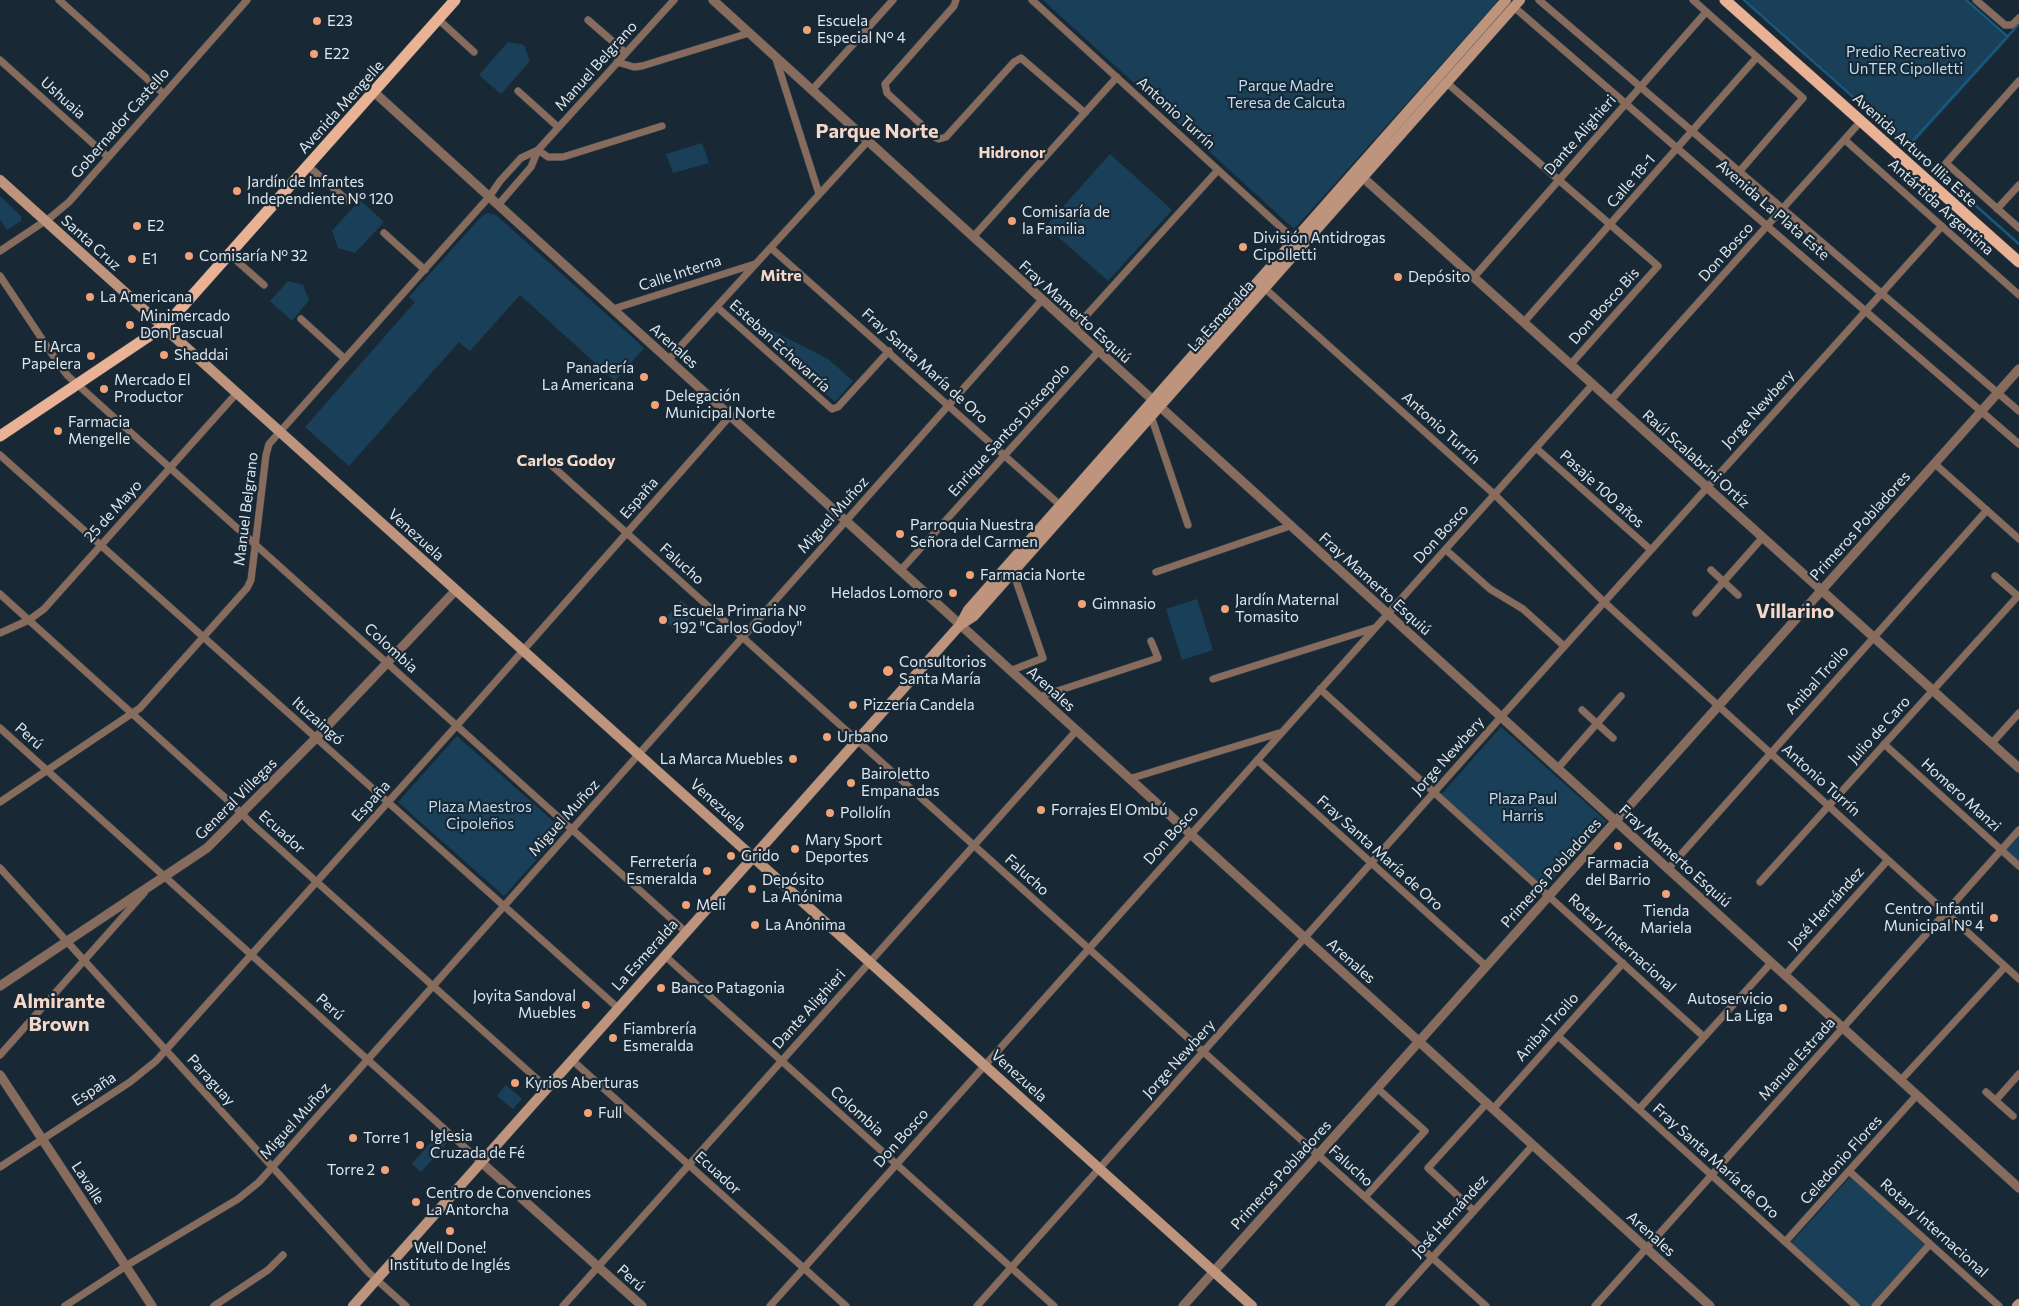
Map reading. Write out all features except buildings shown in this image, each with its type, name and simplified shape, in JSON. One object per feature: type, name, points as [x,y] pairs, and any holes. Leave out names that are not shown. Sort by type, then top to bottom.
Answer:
[{"type":"main road","name":"Avenida Arturo Illia Este","points":[[1725,0],[2019,262]]},
{"type":"main road","name":"Avenida Mengelle","points":[[0,436],[162,328],[454,2]]},
{"type":"main road","name":"La Esmeralda","points":[[1359,174],[1447,83],[1512,2]]},
{"type":"main road","name":"La Esmeralda","points":[[960,626],[968,610],[1060,505],[1156,404],[1512,2]]},
{"type":"main road","name":"Santa Cruz","points":[[0,180],[162,328]]},
{"type":"main road","name":"Venezuela","points":[[162,328],[753,856],[1252,1306]]},
{"type":"main road","name":"La Esmeralda","points":[[353,1306],[960,626],[974,616],[1151,416],[1156,404]]},
{"type":"street","points":[[59,0],[164,94]]},
{"type":"street","name":"Gobernador Castello","points":[[0,251],[45,221],[68,202],[247,0]]},
{"type":"street","name":"Manuel Belgrano","points":[[498,205],[532,167],[538,150],[674,0]]},
{"type":"street","name":"Fray Mamerto Esquiú","points":[[713,0],[2019,1188]]},
{"type":"street","points":[[812,90],[893,0]]},
{"type":"street","points":[[956,0],[954,6],[885,84],[887,93],[936,138],[942,139],[946,137],[1014,62],[1021,58],[1084,113]]},
{"type":"street","name":"Antonio Turrín","points":[[1032,0],[1298,243]]},
{"type":"street","name":"Avenida La Plata Este","points":[[1539,0],[2019,411]]},
{"type":"street","points":[[1693,0],[1803,98],[1739,172]]},
{"type":"street","points":[[1976,0],[2002,24],[2008,26],[2019,18]]},
{"type":"street","name":"Avenida La Plata Este","points":[[1512,2],[2019,444]]},
{"type":"street","name":"Dante Alighieri","points":[[1474,277],[1706,12]]},
{"type":"street","points":[[438,19],[474,52]]},
{"type":"street","points":[[588,20],[626,53]]},
{"type":"street","points":[[617,62],[634,68],[749,33]]},
{"type":"street","points":[[774,56],[819,194]]},
{"type":"street","name":"Calle 18-1","points":[[1524,322],[1757,57]]},
{"type":"street","name":"Ushuaia","points":[[0,60],[108,157]]},
{"type":"street","points":[[973,237],[1117,77]]},
{"type":"street","points":[[2019,81],[1946,163],[2019,228]]},
{"type":"street","points":[[1447,83],[1610,224]]},
{"type":"street","points":[[518,91],[558,127]]},
{"type":"street","name":"Arenales","points":[[374,92],[1710,1306]]},
{"type":"street","name":"Don Bosco","points":[[1611,400],[1861,122]]},
{"type":"street","points":[[538,150],[548,156],[563,156],[662,126]]},
{"type":"street","name":"Antártida Argentina","points":[[1845,140],[2019,295]]},
{"type":"street","points":[[668,360],[868,141]]},
{"type":"street","name":"Manuel Belgrano","points":[[0,802],[146,703],[249,586],[266,451],[269,444],[489,197],[500,181],[521,158],[538,150]]},
{"type":"street","points":[[308,166],[348,201]]},
{"type":"street","points":[[1074,329],[1218,170]]},
{"type":"street","name":"Raúl Scalabrini Ortíz","points":[[1359,174],[2019,768]]},
{"type":"street","points":[[1997,209],[2019,185]]},
{"type":"street","name":"Don Bosco Bis","points":[[1571,364],[1658,266],[1610,224]]},
{"type":"street","name":"Jorge Newbery","points":[[977,1306],[1564,646],[1942,226]]},
{"type":"street","points":[[384,233],[424,270]]},
{"type":"street","name":"Fray Santa María de Oro","points":[[771,248],[1060,505]]},
{"type":"street","points":[[230,254],[264,285]]},
{"type":"street","name":"Calle Interna","points":[[613,310],[756,264]]},
{"type":"street","name":"Colombia","points":[[0,276],[58,363],[77,385],[686,932]]},
{"type":"street","name":"Antonio Turrín","points":[[1261,285],[1495,495],[1604,602],[2019,979]]},
{"type":"street","name":"Miguel Muñoz","points":[[65,1306],[126,1266],[243,1196],[272,1167],[1042,300]]},
{"type":"street","name":"Esteban Echevarría","points":[[717,307],[832,409],[838,407],[889,351]]},
{"type":"street","points":[[301,319],[345,359]]},
{"type":"street","name":"Enrique Santos Discepolo","points":[[900,571],[1098,352]]},
{"type":"street","name":"Primeros Pobladores","points":[[1183,1306],[2019,369]]},
{"type":"street","name":"Don Bosco","points":[[770,1306],[1593,384]]},
{"type":"street","name":"25 de Mayo","points":[[0,633],[29,620],[41,612],[236,394]]},
{"type":"street","name":"España","points":[[0,1167],[136,1078],[165,1050],[456,726],[730,416]]},
{"type":"street","points":[[1151,416],[1188,525]]},
{"type":"street","name":"Pasaje 100 años","points":[[1536,448],[1650,550]]},
{"type":"street","name":"Ituzaingó","points":[[0,455],[618,1008]]},
{"type":"street","name":"Falucho","points":[[550,464],[1486,1306]]},
{"type":"street","points":[[1935,464],[2019,539]]},
{"type":"street","name":"Anibal Troilo","points":[[1668,869],[1987,510]]},
{"type":"street","points":[[1156,572],[1290,526]]},
{"type":"street","points":[[1696,613],[1763,537]]},
{"type":"street","points":[[1446,550],[1490,589],[1523,609],[1564,646]]},
{"type":"street","points":[[1711,570],[1738,595]]},
{"type":"street","points":[[1010,671],[1043,658],[1013,572]]},
{"type":"street","points":[[1995,576],[2019,597]]},
{"type":"street","name":"General Villegas","points":[[0,986],[207,848],[316,738],[456,590]]},
{"type":"street","name":"Ecuador","points":[[0,594],[316,882],[547,1088]]},
{"type":"street","name":"Julio de Caro","points":[[1760,882],[2019,597]]},
{"type":"street","points":[[1213,679],[1377,627]]},
{"type":"street","points":[[1039,697],[1158,658],[1151,641]]},
{"type":"street","name":"Rotary Internacional","points":[[1320,689],[1704,1037]]},
{"type":"street","points":[[1558,769],[1621,696]]},
{"type":"street","points":[[1582,710],[1613,738]]},
{"type":"street","points":[[1992,743],[2019,713]]},
{"type":"street","name":"Perú","points":[[0,728],[642,1306]]},
{"type":"street","name":"Dante Alighieri","points":[[563,1306],[1076,731]]},
{"type":"street","points":[[1129,779],[1281,733]]},
{"type":"street","name":"Homero Manzi","points":[[1884,744],[2019,866]]},
{"type":"street","name":"Fray Santa María de Oro","points":[[1257,760],[1486,966]]},
{"type":"street","name":"Manuel Estrada","points":[[1596,1306],[2019,830]]},
{"type":"street","name":"José Hernández","points":[[1785,975],[1888,860]]},
{"type":"street","name":"Paraguay","points":[[0,868],[376,1280],[406,1306]]},
{"type":"street","points":[[0,1055],[150,887]]},
{"type":"street","name":"Colombia","points":[[664,956],[1054,1306]]},
{"type":"street","points":[[1639,1110],[1771,962]]},
{"type":"street","name":"Anibal Troilo","points":[[1474,1211],[1428,1168],[1558,1036],[1623,963]]},
{"type":"street","points":[[1901,1080],[2005,967]]},
{"type":"street","name":"Fray Santa María de Oro","points":[[1558,1036],[1856,1306]]},
{"type":"street","name":"Ecuador","points":[[572,1060],[846,1306]]},
{"type":"street","points":[[1996,1100],[2019,1074]]},
{"type":"street","name":"Lavalle","points":[[0,1075],[152,1306]]},
{"type":"street","points":[[1365,1197],[1425,1131],[1377,1088]]},
{"type":"street","points":[[1986,1092],[2013,1116]]},
{"type":"street","name":"Celedonio Flores","points":[[1786,1242],[1917,1095]]},
{"type":"street","name":"José Hernández","points":[[1389,1306],[1533,1145]]},
{"type":"street","name":"Rotary Internacional","points":[[1849,1171],[1999,1306]]},
{"type":"street","points":[[1875,1306],[1930,1244]]},
{"type":"street","points":[[214,1306],[268,1270],[283,1255]]},
{"type":"green space","name":"Parque Madre Teresa de Calcuta","points":[[1043,0],[1497,0],[1497,2],[1297,226],[1293,228]]},
{"type":"green space","name":"Predio Recreativo UnTER Cipolletti","points":[[1746,0],[1964,0],[2008,39],[1911,146]]},
{"type":"green space","points":[[508,42],[524,45],[530,61],[501,94],[479,75]]},
{"type":"green space","points":[[702,143],[709,163],[673,173],[666,154]]},
{"type":"green space","points":[[1110,154],[1172,210],[1108,281],[1046,226]]},
{"type":"green space","points":[[0,196],[21,216],[21,221],[7,230],[0,219]]},
{"type":"green space","points":[[360,200],[384,222],[355,253],[338,248],[332,231]]},
{"type":"green space","points":[[488,213],[496,215],[644,348],[615,381],[520,295],[470,351],[459,342],[349,466],[305,427],[415,302],[409,297],[482,216]]},
{"type":"green space","points":[[288,281],[303,285],[309,300],[292,321],[270,301]]},
{"type":"green space","points":[[757,323],[828,359],[853,381],[835,402],[753,328]]},
{"type":"green space","points":[[1197,599],[1213,650],[1182,660],[1166,609]]},
{"type":"green space","points":[[681,600],[695,612],[677,632],[664,620]]},
{"type":"green space","name":"Plaza Paul Harris","points":[[1501,727],[1606,821],[1544,889],[1440,796]]},
{"type":"green space","name":"Plaza Maestros Cipoleños","points":[[457,736],[563,830],[504,896],[398,802]]},
{"type":"green space","points":[[2019,830],[2019,866],[2001,850]]},
{"type":"green space","points":[[506,1085],[522,1099],[513,1109],[497,1096]]},
{"type":"green space","points":[[438,1134],[447,1143],[421,1172],[412,1164]]},
{"type":"green space","points":[[1850,1177],[1926,1245],[1871,1306],[1857,1306],[1789,1245]]},
{"type":"waterway","points":[[1744,0],[2019,244]]},
{"type":"waterway","points":[[1966,0],[2008,37]]},
{"type":"waterway","points":[[1908,146],[2019,24]]},
{"type":"place","name":"E23","points":[[317,21]]},
{"type":"place","name":"Escuela Especial N° 4","points":[[807,30]]},
{"type":"place","name":"E22","points":[[314,54]]},
{"type":"place","name":"Jardín de Infantes Independiente N° 120","points":[[237,191]]},
{"type":"place","name":"Comisaría de la Familia","points":[[1012,221]]},
{"type":"place","name":"E2","points":[[137,226]]},
{"type":"place","name":"División Antidrogas Cipolletti","points":[[1243,247]]},
{"type":"place","name":"Comisaría Nº 32","points":[[189,256]]},
{"type":"place","name":"E1","points":[[132,259]]},
{"type":"place","name":"Depósito","points":[[1398,277]]},
{"type":"place","name":"La Americana","points":[[90,297]]},
{"type":"place","name":"Minimercado Don Pascual","points":[[130,325]]},
{"type":"place","name":"Shaddai","points":[[164,355]]},
{"type":"place","name":"El Arca Papelera","points":[[91,356]]},
{"type":"place","name":"Panadería La Americana","points":[[644,377]]},
{"type":"place","name":"Mercado El Productor","points":[[104,389]]},
{"type":"place","name":"Delegación Municipal Norte","points":[[655,405]]},
{"type":"place","name":"Farmacia Mengelle","points":[[58,431]]},
{"type":"place","name":"Parroquia Nuestra Señora del Carmen","points":[[900,534]]},
{"type":"place","name":"Farmacia Norte","points":[[970,575]]},
{"type":"place","name":"Helados Lomoro","points":[[953,593]]},
{"type":"place","name":"Gimnasio","points":[[1082,604]]},
{"type":"place","name":"Jardín Maternal Tomasito","points":[[1225,609]]},
{"type":"place","name":"Escuela Primaria N° 192 \"Carlos Godoy\"","points":[[663,620]]},
{"type":"place","name":"Consultorios Santa María","points":[[888,671]]},
{"type":"place","name":"Pizzería Candela","points":[[853,705]]},
{"type":"place","name":"Urbano","points":[[827,737]]},
{"type":"place","name":"La Marca Muebles","points":[[793,759]]},
{"type":"place","name":"Bairoletto Empanadas","points":[[851,783]]},
{"type":"place","name":"Forrajes El Ombú","points":[[1041,810]]},
{"type":"place","name":"Pollolín","points":[[830,813]]},
{"type":"place","name":"Farmacia del Barrio","points":[[1618,846]]},
{"type":"place","name":"Mary Sport Deportes","points":[[795,849]]},
{"type":"place","name":"Grido","points":[[731,856]]},
{"type":"place","name":"Ferretería Esmeralda","points":[[707,871]]},
{"type":"place","name":"Depósito La Anónima","points":[[752,889]]},
{"type":"place","name":"Tienda Mariela","points":[[1666,894]]},
{"type":"place","name":"Meli","points":[[686,905]]},
{"type":"place","name":"Centro Infantil Municipal N° 4","points":[[1994,918]]},
{"type":"place","name":"La Anónima","points":[[755,925]]},
{"type":"place","name":"Banco Patagonia","points":[[661,988]]},
{"type":"place","name":"Joyita Sandoval Muebles","points":[[586,1005]]},
{"type":"place","name":"Autoservicio La Liga","points":[[1783,1008]]},
{"type":"place","name":"Fiambrería Esmeralda","points":[[613,1038]]},
{"type":"place","name":"Kyrios Aberturas","points":[[515,1083]]},
{"type":"place","name":"Full","points":[[588,1113]]},
{"type":"place","name":"Torre 1","points":[[353,1138]]},
{"type":"place","name":"Iglesia Cruzada de Fé","points":[[420,1145]]},
{"type":"place","name":"Torre 2","points":[[385,1170]]},
{"type":"place","name":"Centro de Convenciones La Antorcha","points":[[416,1202]]},
{"type":"place","name":"Well Done! Instituto de Inglés","points":[[450,1231]]},
{"type":"district","name":"Parque Norte","points":[[877,131]]},
{"type":"district","name":"Hidronor","points":[[1012,153]]},
{"type":"district","name":"Mitre","points":[[781,276]]},
{"type":"district","name":"Carlos Godoy","points":[[566,461]]},
{"type":"district","name":"Villarino","points":[[1795,611]]},
{"type":"district","name":"Almirante Brown","points":[[59,1012]]}]
